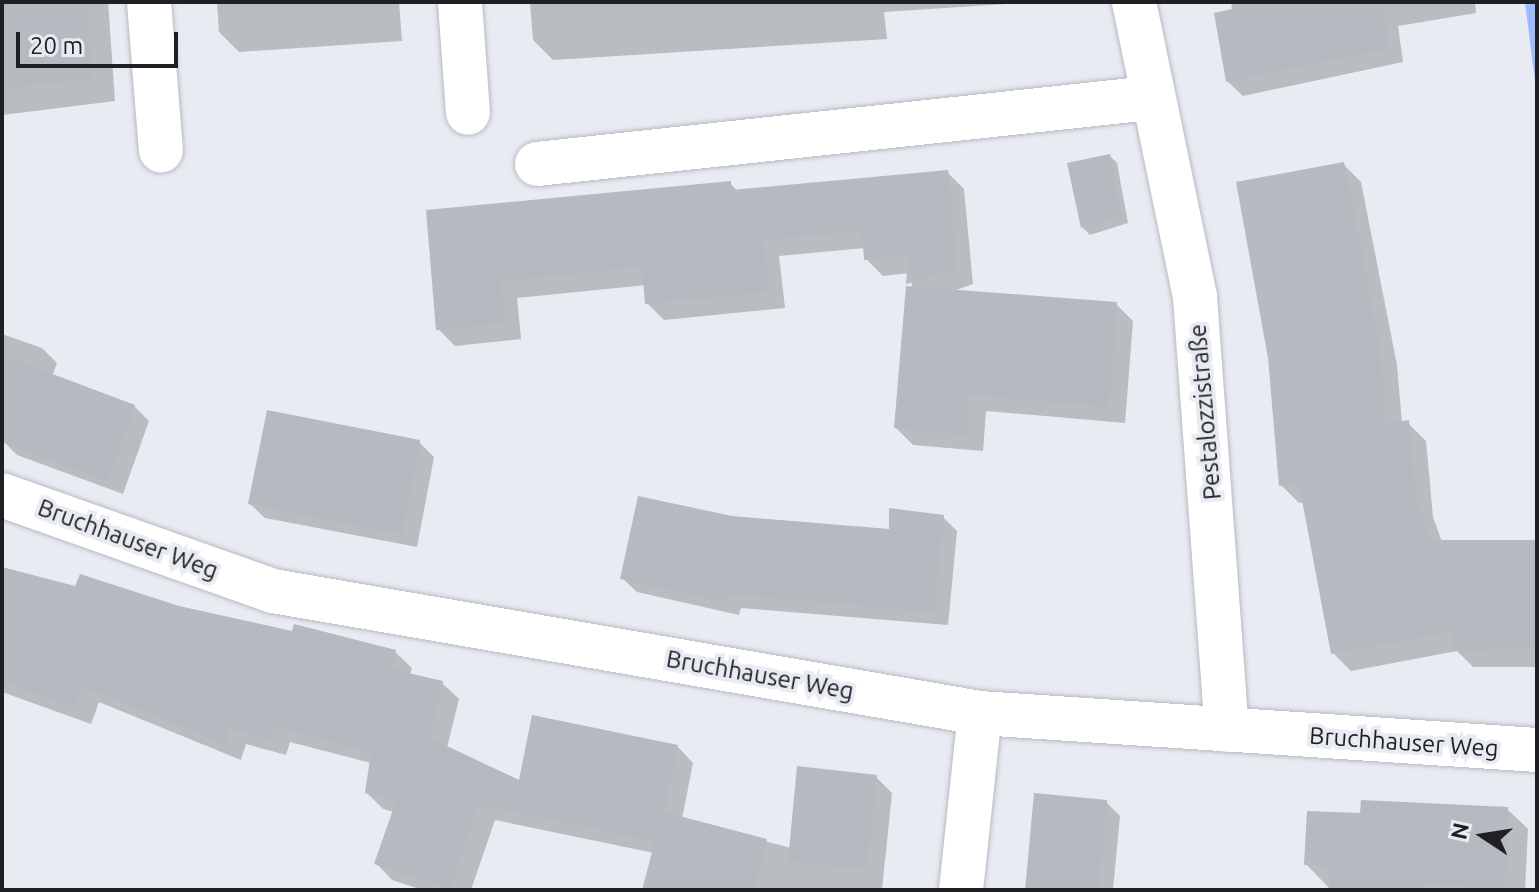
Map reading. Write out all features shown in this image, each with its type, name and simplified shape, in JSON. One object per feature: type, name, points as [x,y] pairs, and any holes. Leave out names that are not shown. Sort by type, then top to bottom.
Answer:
[{"type":"street","points":[[149,2],[161,151]]},
{"type":"street","points":[[460,2],[468,113]]},
{"type":"street","name":"Pestalozzistraße","points":[[1134,2],[1151,98],[1195,297],[1227,730]]},
{"type":"street","points":[[537,164],[1151,98]]},
{"type":"street","name":"Bruchhauser Weg","points":[[2,495],[273,591],[980,713],[1537,750]]},
{"type":"street","points":[[961,890],[980,713]]},
{"type":"shaded area","points":[[1525,2],[1537,2],[1537,89],[1536,89]]},
{"type":"building","points":[[2,2],[86,2],[92,78],[2,89]]},
{"type":"building","points":[[1231,2],[1383,2],[1389,48],[1226,82],[1214,13],[1232,9]]},
{"type":"building","points":[[1110,154],[1121,216],[1081,228],[1067,163]]},
{"type":"building","points":[[1344,162],[1380,346],[1386,423],[1409,420],[1416,498],[1431,540],[1537,540],[1537,649],[1453,650],[1453,631],[1331,654],[1299,484],[1279,486],[1268,358],[1236,182]]},
{"type":"building","points":[[948,170],[957,268],[906,284],[908,255],[864,260],[862,231],[764,240],[769,292],[645,304],[642,267],[501,281],[505,323],[436,330],[426,210],[731,181],[731,190]]},
{"type":"building","points":[[906,286],[1117,302],[1109,407],[969,395],[966,435],[894,428]]},
{"type":"building","points":[[2,355],[135,405],[108,481],[2,442]]},
{"type":"building","points":[[267,410],[420,440],[402,534],[248,504]]},
{"type":"building","points":[[638,496],[732,516],[889,529],[889,508],[944,515],[934,612],[727,594],[726,602],[620,579]]},
{"type":"building","points":[[2,567],[75,586],[80,574],[179,606],[292,631],[294,624],[396,650],[391,669],[443,681],[430,738],[519,780],[532,715],[678,745],[664,812],[767,839],[754,890],[642,890],[655,841],[478,805],[450,889],[374,864],[396,801],[365,793],[371,752],[273,726],[270,739],[229,728],[225,744],[83,687],[74,708],[2,681]]},
{"type":"building","points":[[797,766],[877,775],[867,869],[788,861]]},
{"type":"building","points":[[1034,793],[1107,800],[1099,890],[1025,890]]},
{"type":"building","points":[[1361,800],[1508,807],[1505,888],[1422,884],[1421,890],[1329,890],[1330,866],[1304,865],[1307,811],[1360,813]]}]
